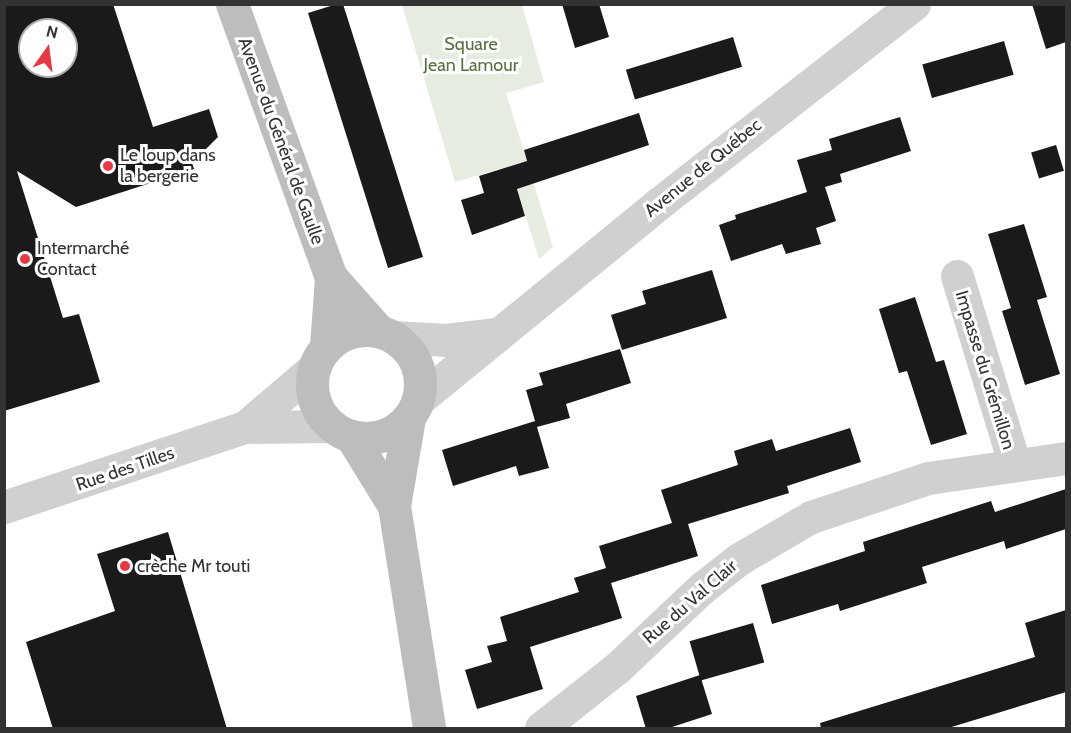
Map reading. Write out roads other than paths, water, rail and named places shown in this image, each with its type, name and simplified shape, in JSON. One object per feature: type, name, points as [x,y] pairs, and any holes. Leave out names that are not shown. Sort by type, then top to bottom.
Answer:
[{"type":"street","name":"Avenue du Général de Gaulle","points":[[232,4],[331,277],[387,334]]},
{"type":"street","name":"Avenue de Québec","points":[[413,409],[495,334],[880,14],[914,4]]},
{"type":"street","name":"Impasse du Grémillon","points":[[957,276],[1014,463]]},
{"type":"street","name":"Avenue du Général de Gaulle","points":[[319,358],[331,277]]},
{"type":"street","points":[[394,506],[312,394],[319,358],[348,333],[446,340],[495,334]]},
{"type":"street","points":[[387,334],[413,356],[419,371],[394,506],[429,729]]},
{"type":"street","name":"Rue des Tilles","points":[[245,427],[319,358]]},
{"type":"street","points":[[341,431],[379,437],[413,409]]},
{"type":"street","name":"Rue des Tilles","points":[[4,507],[245,427],[341,431]]},
{"type":"street","name":"Rue du Val Clair","points":[[541,729],[617,668],[702,588],[786,530],[892,487],[1014,463],[1066,458]]},
{"type":"place","name":"Le loup dans la bergerie","points":[[108,166]]},
{"type":"place","name":"Intermarché Contact","points":[[25,259]]},
{"type":"place","name":"crèche Mr touti","points":[[125,566]]},
{"type":"park label","name":"Square Jean Lamour","points":[[471,55]]}]
